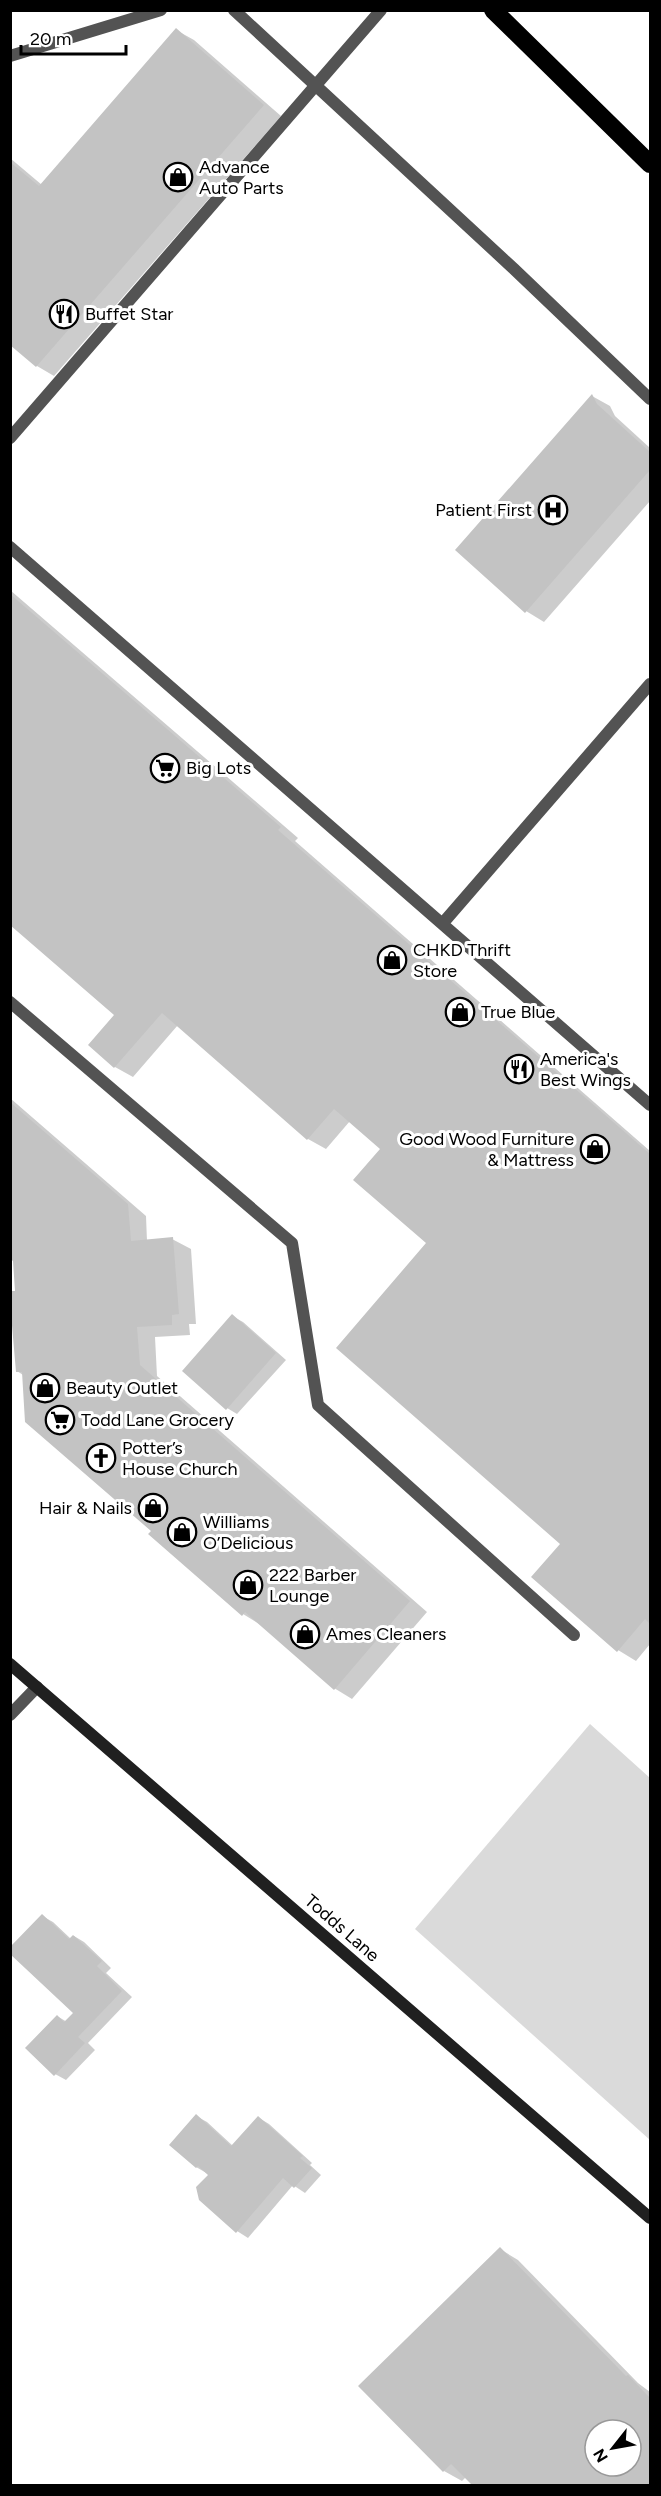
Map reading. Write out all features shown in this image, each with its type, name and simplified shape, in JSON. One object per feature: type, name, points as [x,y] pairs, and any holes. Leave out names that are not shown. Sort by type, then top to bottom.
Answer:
[{"type":"highway","points":[[493,10],[651,164]]},
{"type":"main road","name":"Todds Lane","points":[[10,1664],[651,2218]]},
{"type":"street","points":[[10,56],[161,10]]},
{"type":"street","points":[[234,10],[514,268],[651,399]]},
{"type":"street","points":[[10,438],[381,10]]},
{"type":"street","points":[[10,547],[651,1105]]},
{"type":"street","points":[[442,923],[651,684]]},
{"type":"street","points":[[10,1002],[292,1242],[318,1406],[574,1635]]},
{"type":"street","points":[[10,1715],[37,1687]]},
{"type":"shaded area","points":[[590,1724],[650,1778],[650,2140],[415,1929]]},
{"type":"building","points":[[176,28],[264,105],[36,367],[10,345],[10,162],[39,186]]},
{"type":"building","name":"Patient First","points":[[592,394],[597,404],[650,452],[650,470],[525,613],[455,550]]},
{"type":"building","points":[[10,594],[281,827],[278,830],[650,1154],[650,1624],[645,1619],[617,1652],[531,1577],[560,1544],[336,1348],[426,1243],[353,1180],[380,1149],[334,1109],[307,1140],[162,1013],[114,1068],[88,1045],[114,1015],[10,925]]},
{"type":"building","points":[[10,1102],[128,1204],[131,1241],[173,1237],[179,1314],[172,1315],[172,1325],[137,1327],[140,1365],[410,1601],[334,1690],[245,1612],[242,1616],[148,1534],[151,1531],[25,1422],[22,1372],[16,1372],[10,1302],[10,1291],[15,1291],[13,1261],[10,1259]]},
{"type":"building","points":[[232,1314],[276,1353],[226,1410],[182,1371]]},
{"type":"building","points":[[42,1914],[69,1939],[73,1935],[102,1961],[97,1966],[122,1991],[78,2037],[85,2043],[54,2076],[25,2048],[57,2015],[64,2022],[73,2013],[10,1954],[10,1947]]},
{"type":"building","points":[[196,2114],[231,2146],[258,2116],[303,2156],[300,2158],[312,2168],[294,2188],[283,2178],[236,2233],[199,2200],[196,2187],[208,2175],[169,2145]]},
{"type":"building","points":[[500,2247],[650,2398],[650,2486],[473,2486],[451,2464],[443,2472],[358,2386]]},
{"type":"place","name":"Advance Auto Parts","points":[[178,177]]},
{"type":"place","name":"Buffet Star","points":[[64,314]]},
{"type":"place","name":"Patient First","points":[[553,510]]},
{"type":"place","name":"Big Lots","points":[[165,768]]},
{"type":"place","name":"CHKD Thrift Store","points":[[392,960]]},
{"type":"place","name":"True Blue","points":[[460,1012]]},
{"type":"place","name":"America's Best Wings","points":[[519,1069]]},
{"type":"place","name":"Good Wood Furniture & Mattress","points":[[595,1149]]},
{"type":"place","name":"Beauty Outlet","points":[[45,1388]]},
{"type":"place","name":"Todd Lane Grocery","points":[[60,1420]]},
{"type":"place","name":"Potter’s House Church","points":[[101,1458]]},
{"type":"place","name":"Hair & Nails","points":[[153,1508]]},
{"type":"place","name":"Williams O’Delicious","points":[[182,1532]]},
{"type":"place","name":"222 Barber Lounge","points":[[248,1585]]},
{"type":"place","name":"Ames Cleaners","points":[[305,1634]]}]
